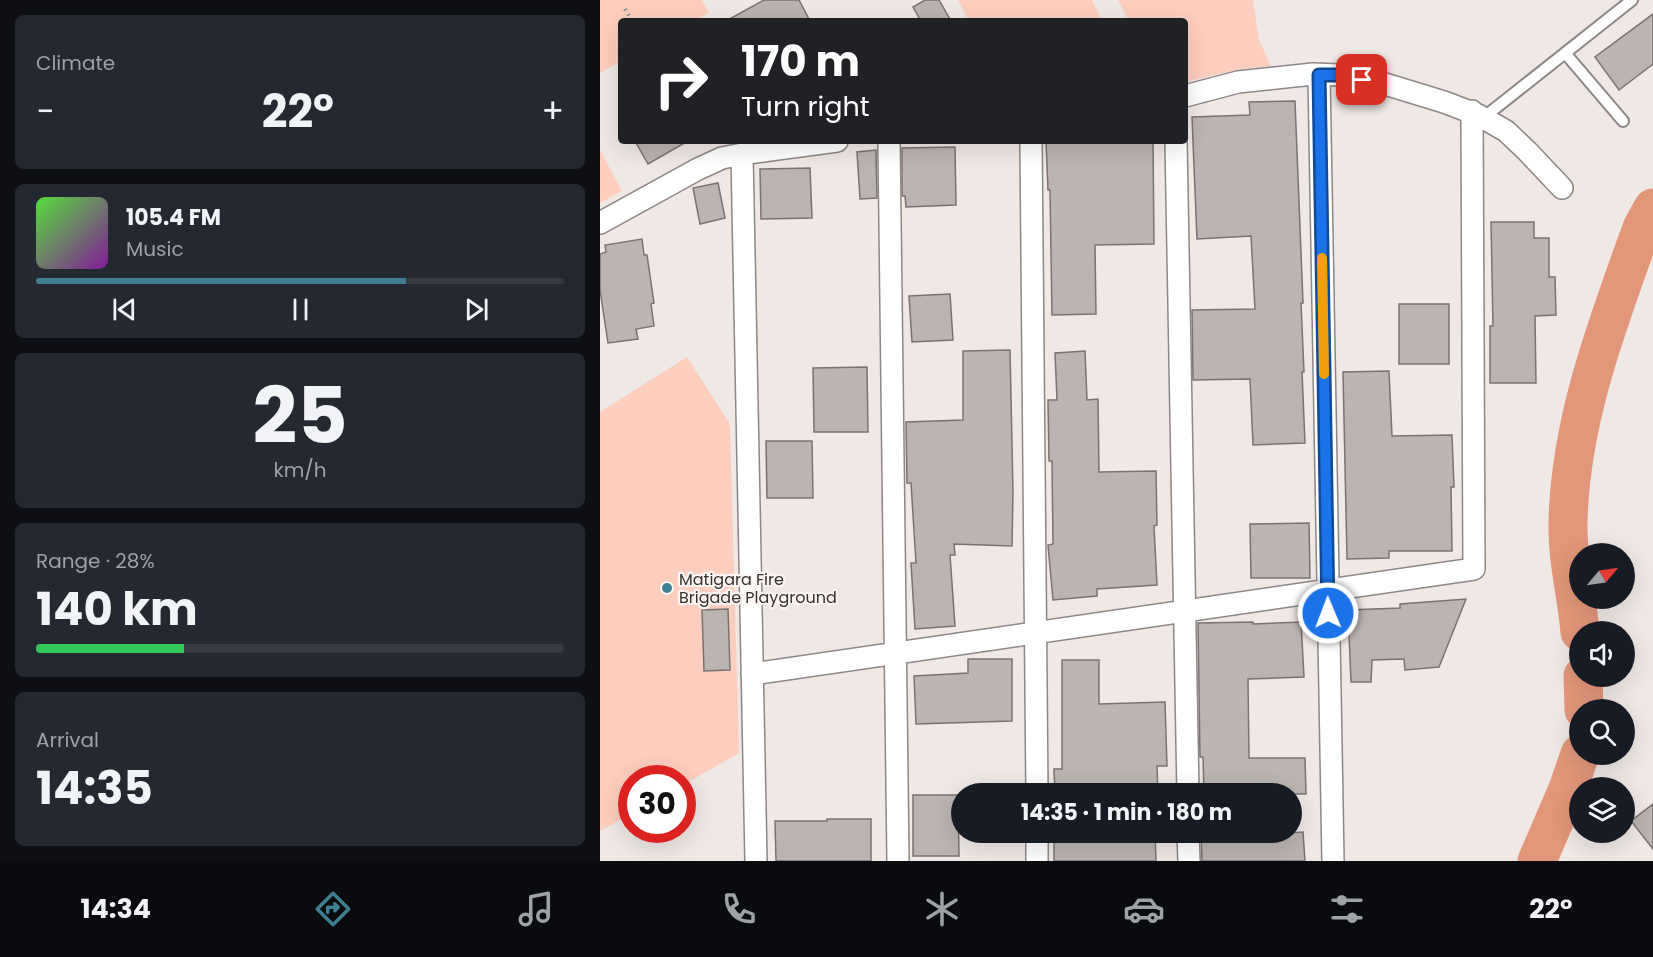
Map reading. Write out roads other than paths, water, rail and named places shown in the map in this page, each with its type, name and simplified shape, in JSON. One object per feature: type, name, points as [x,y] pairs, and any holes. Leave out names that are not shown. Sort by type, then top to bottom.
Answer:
[{"type":"street","points":[[1319,75],[1333,861]]},
{"type":"street","points":[[1188,95],[1238,82],[1319,75],[1339,75],[1385,84],[1477,115],[1513,138],[1562,188]]},
{"type":"street","points":[[752,675],[1474,569],[1477,115]]},
{"type":"street","points":[[600,223],[711,162],[742,154],[815,144]]},
{"type":"street","points":[[889,144],[898,861]]},
{"type":"street","points":[[1031,144],[1037,783]]},
{"type":"street","points":[[1176,144],[1188,783]]},
{"type":"street","points":[[742,154],[756,861]]},
{"type":"street","points":[[1037,843],[1037,861]]},
{"type":"street","points":[[1188,843],[1189,861]]},
{"type":"lane","points":[[1477,115],[1565,53],[1632,0]]},
{"type":"lane","points":[[1565,53],[1623,121]]},
{"type":"waterway","points":[[1579,621],[1568,537],[1570,485],[1576,447],[1583,409],[1604,336],[1642,228],[1653,208]]},
{"type":"waterway","points":[[1583,687],[1584,699]]},
{"type":"waterway","points":[[1537,861],[1576,765]]},
{"type":"place","name":"Matigara Fire Brigade Playground","points":[[667,588]]}]
